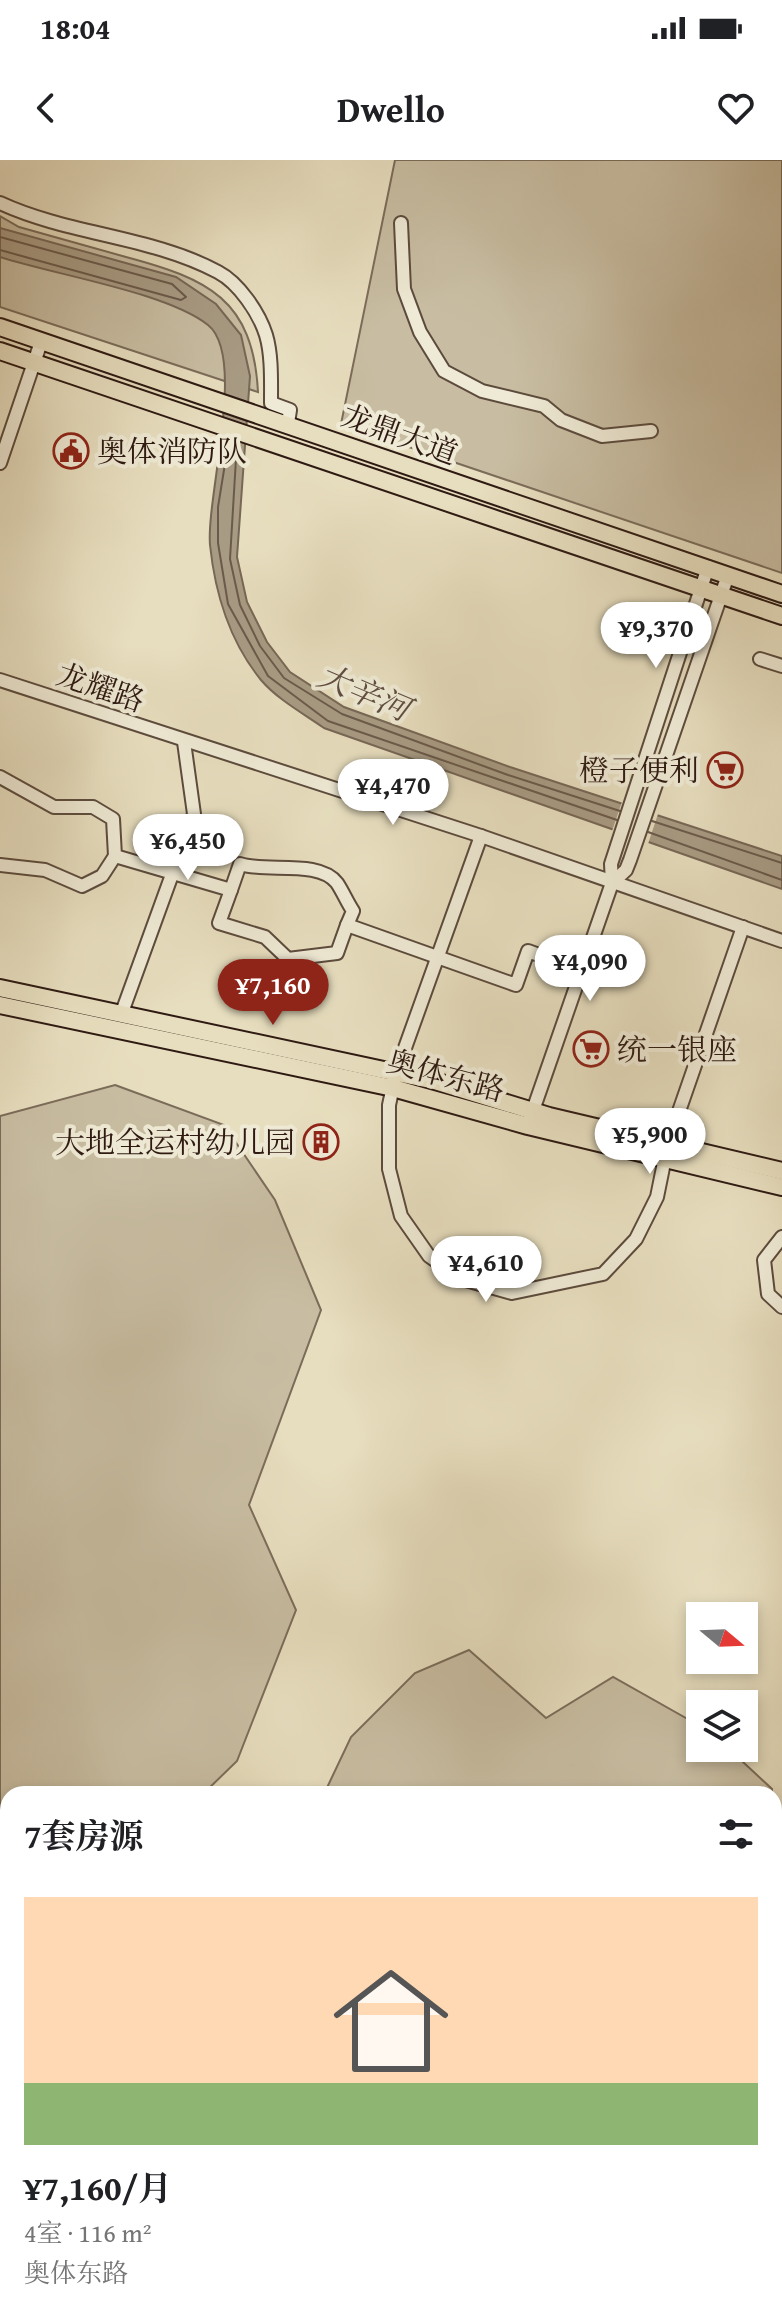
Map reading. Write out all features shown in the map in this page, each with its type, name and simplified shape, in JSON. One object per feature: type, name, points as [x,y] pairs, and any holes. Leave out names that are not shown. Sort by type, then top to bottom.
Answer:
[{"type":"main road","name":"龙鼎大道","points":[[0,327],[270,416],[422,473],[782,594]]},
{"type":"main road","name":"龙鼎大道","points":[[0,351],[782,616]]},
{"type":"main road","points":[[0,988],[395,1080]]},
{"type":"main road","name":"奥体东路","points":[[0,1005],[395,1080],[531,1118],[667,1151],[782,1187]]},
{"type":"main road","points":[[667,1151],[782,1171]]},
{"type":"street","points":[[0,203],[42,219],[181,257],[221,273],[250,302],[266,335],[271,403],[290,410],[288,423]]},
{"type":"street","points":[[401,223],[404,289],[420,332],[444,371],[482,391],[544,406],[561,420],[602,436],[651,431]]},
{"type":"street","points":[[0,463],[41,342]]},
{"type":"street","points":[[531,1118],[612,883],[611,864],[708,567]]},
{"type":"street","points":[[612,883],[626,870],[630,860],[728,575]]},
{"type":"street","points":[[760,659],[782,666]]},
{"type":"street","name":"龙耀路","points":[[0,680],[481,836],[782,941]]},
{"type":"street","points":[[121,1015],[194,814],[184,742]]},
{"type":"street","points":[[0,777],[54,807],[93,807],[113,819],[115,856],[102,876],[82,886],[45,870],[0,865]]},
{"type":"street","points":[[481,836],[395,1080],[389,1105],[389,1169],[401,1216],[429,1256],[462,1279],[512,1293],[603,1274],[636,1239],[657,1197],[667,1151],[743,927]]},
{"type":"street","points":[[115,856],[231,890]]},
{"type":"street","points":[[240,864],[253,868],[292,866],[336,881],[353,911],[347,925],[337,953],[288,959],[265,937],[219,923],[240,864]]},
{"type":"street","points":[[347,925],[516,985],[528,951],[582,971]]},
{"type":"street","points":[[782,1237],[764,1260],[768,1294],[782,1307]]},
{"type":"shaded area","points":[[395,160],[782,160],[782,573],[341,424]]},
{"type":"shaded area","points":[[0,216],[19,227],[155,265],[202,285],[221,298],[236,314],[247,335],[258,392],[0,307]]},
{"type":"shaded area","points":[[115,1085],[224,1125],[275,1200],[321,1310],[249,1505],[296,1610],[237,1761],[211,1786],[0,1786],[0,1116]]},
{"type":"shaded area","points":[[469,1650],[546,1718],[613,1677],[686,1718],[686,1762],[743,1762],[769,1786],[328,1786],[351,1737],[415,1673]]},
{"type":"water","points":[[0,228],[176,277],[216,304],[241,335],[250,376],[237,557],[247,602],[267,642],[290,672],[344,707],[510,767],[782,856],[782,889],[324,728],[275,694],[261,680],[241,650],[220,599],[212,563],[210,523],[225,396],[219,341],[208,325],[166,303],[0,257]]},
{"type":"pier","points":[[623,799],[659,811],[648,844],[612,831]]},
{"type":"place","name":"奥体消防队","points":[[71,451]]},
{"type":"place","name":"橙子便利","points":[[725,770]]},
{"type":"place","name":"统一银座","points":[[591,1049]]},
{"type":"place","name":"大地全运村幼儿园","points":[[321,1142]]},
{"type":"water label","name":"大辛河","points":[[364,692]]}]
